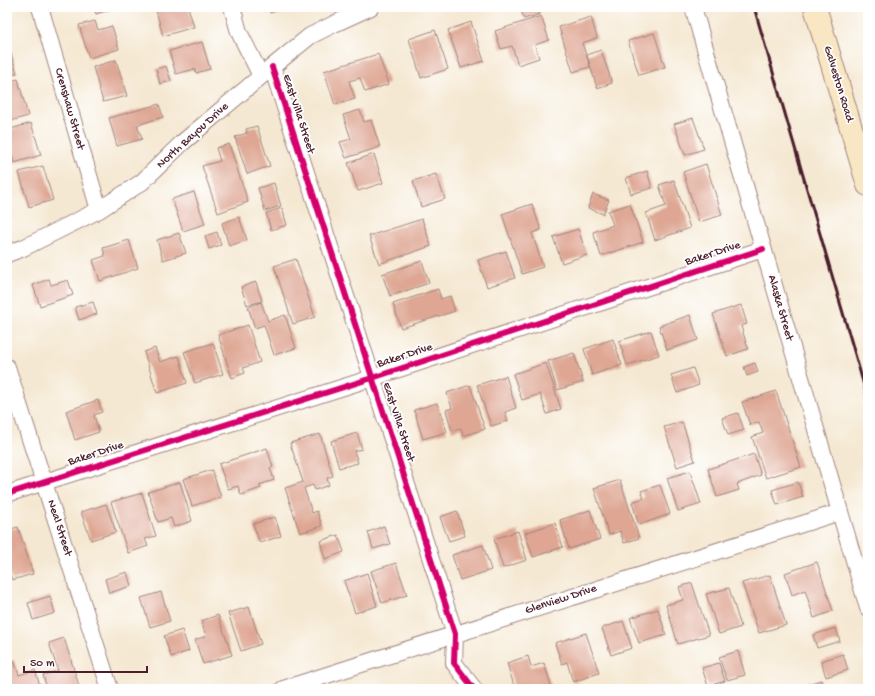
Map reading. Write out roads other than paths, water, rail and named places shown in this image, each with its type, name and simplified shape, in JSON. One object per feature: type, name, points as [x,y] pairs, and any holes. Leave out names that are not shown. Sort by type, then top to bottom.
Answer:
[{"type":"main road","name":"Galveston Road","points":[[815,7],[868,184]]},
{"type":"street","name":"Crenshaw Street","points":[[40,7],[99,210]]},
{"type":"street","name":"East Villa Street","points":[[232,7],[239,32],[266,72],[372,378],[455,634],[454,663],[474,689]]},
{"type":"street","name":"North Bayou Drive","points":[[7,254],[23,248],[99,210],[142,182],[182,143],[310,36],[371,7]]},
{"type":"street","name":"Alaska Street","points":[[693,7],[868,608]]},
{"type":"street","name":"Baker Drive","points":[[7,494],[372,378],[763,249]]},
{"type":"street","name":"Neal Street","points":[[7,367],[110,689]]},
{"type":"street","name":"Glenview Drive","points":[[283,689],[840,512]]},
{"type":"railway","points":[[754,7],[868,399]]}]
